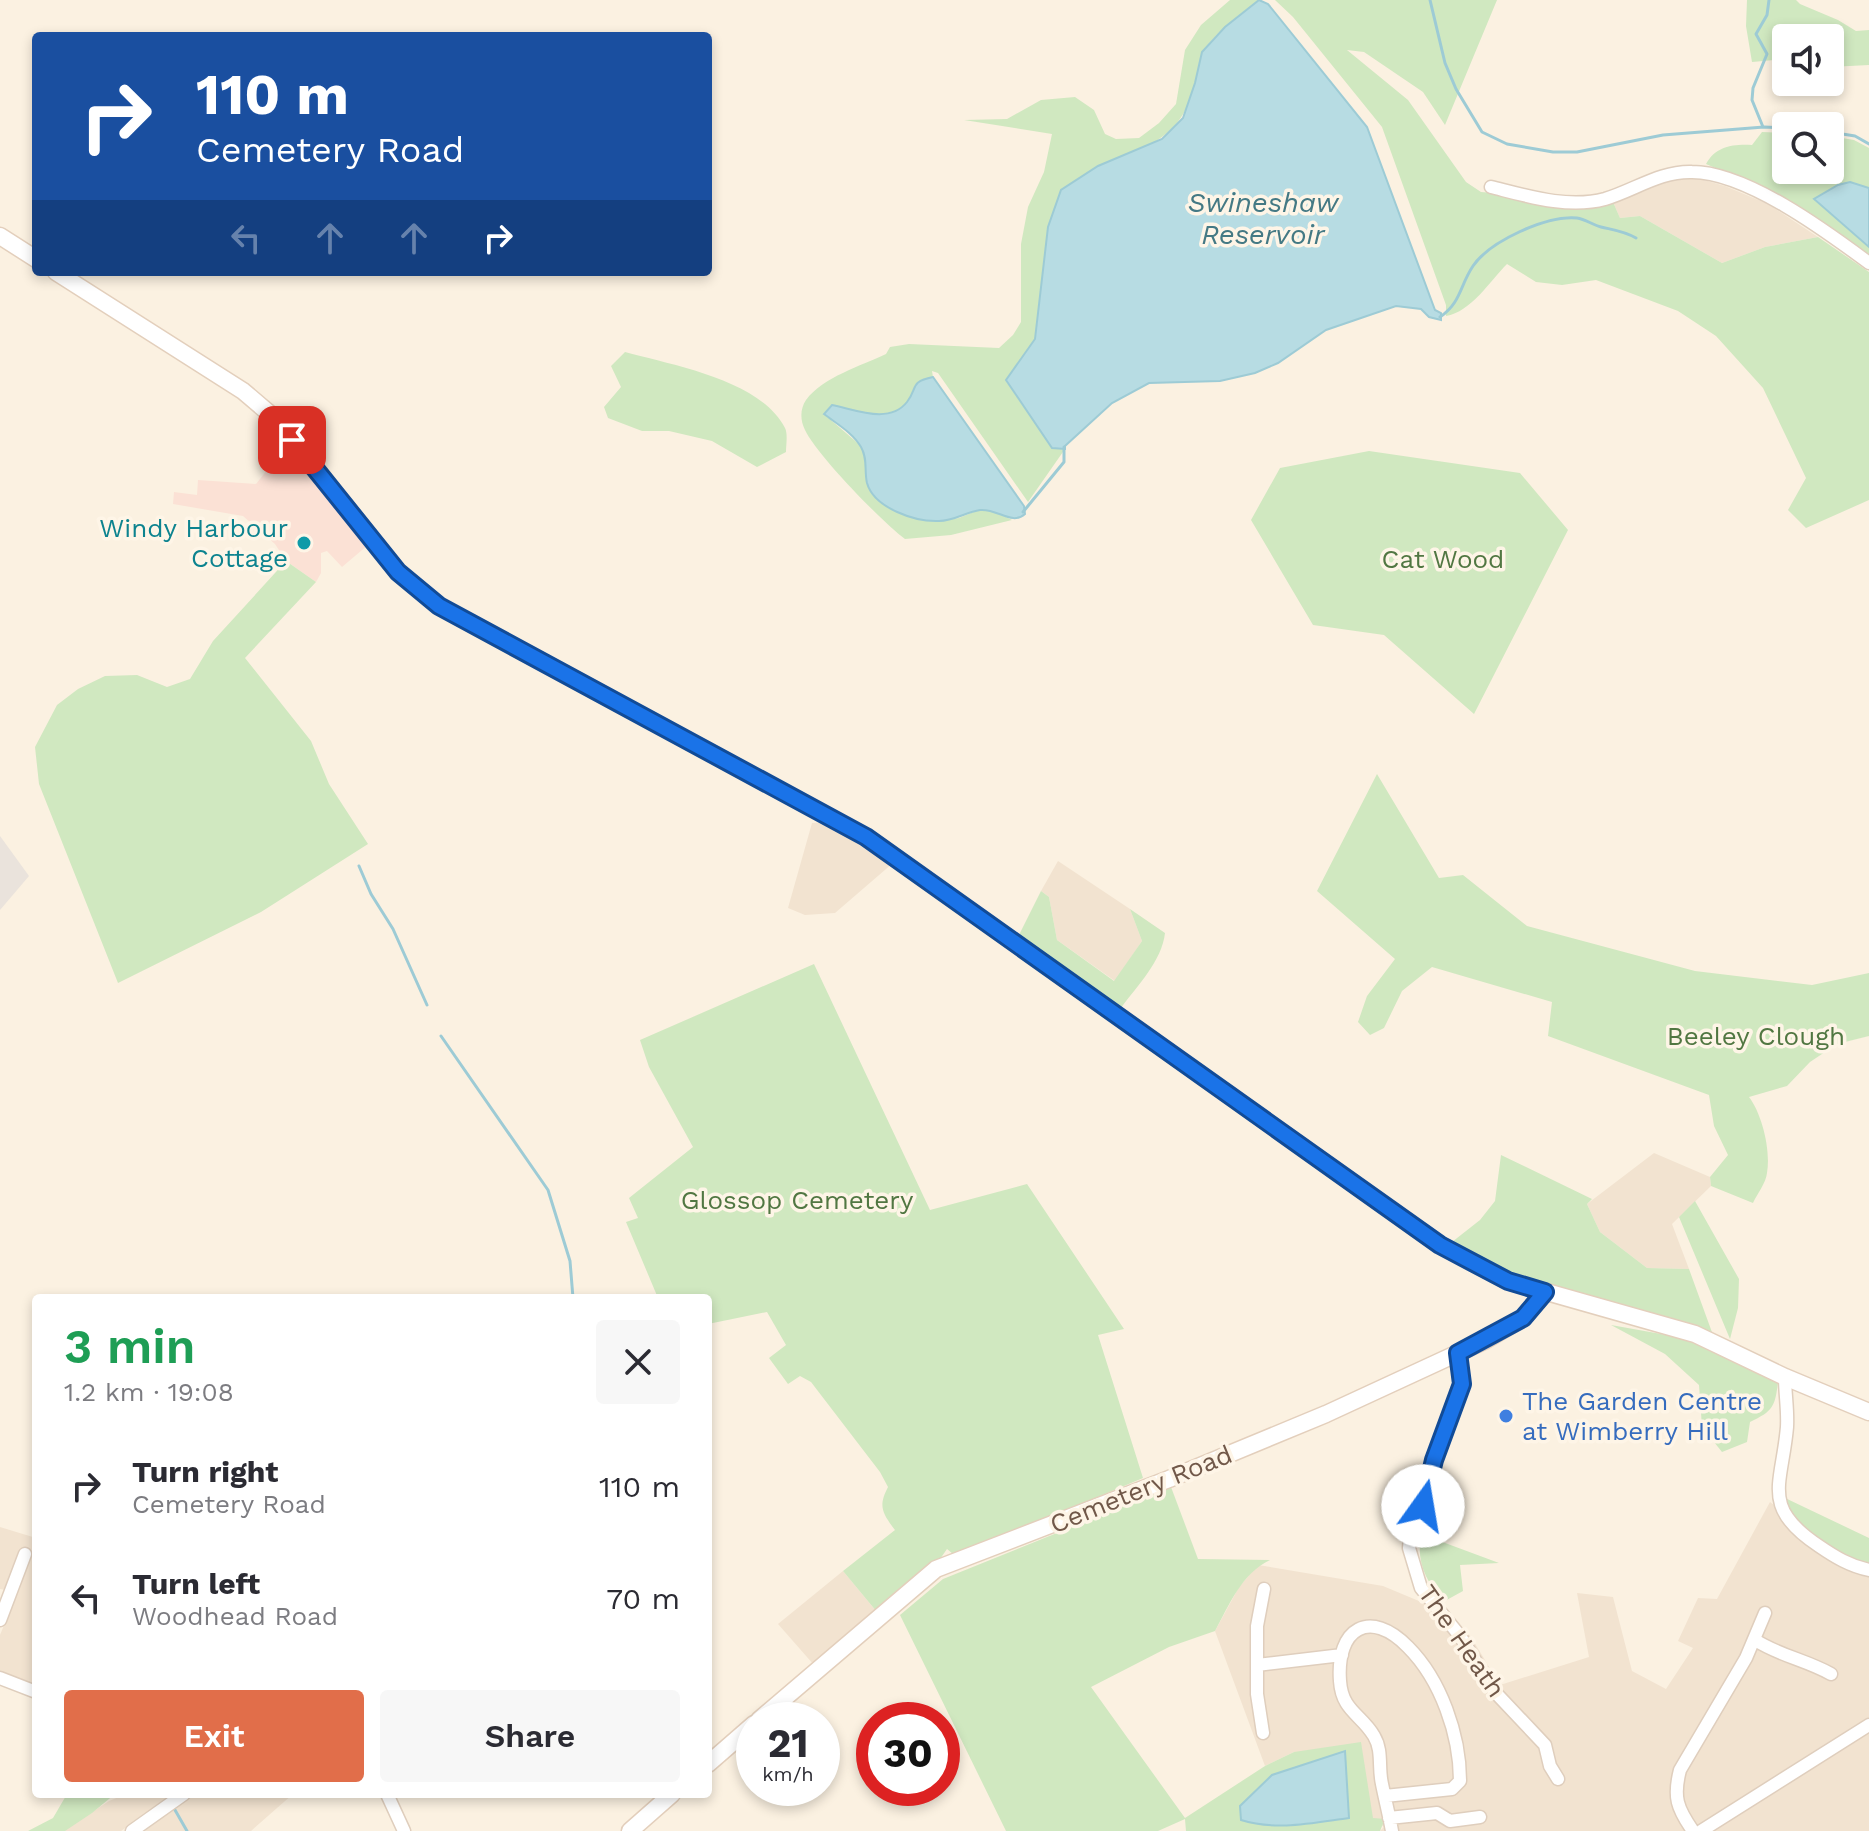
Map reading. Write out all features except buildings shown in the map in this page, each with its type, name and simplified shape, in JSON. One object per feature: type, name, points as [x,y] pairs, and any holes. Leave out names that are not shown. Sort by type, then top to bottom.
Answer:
[{"type":"main road","points":[[0,236],[32,256]]},
{"type":"main road","points":[[62,276],[243,391],[277,420],[398,572],[439,606],[859,832],[1440,1245],[1508,1281],[1695,1334],[1785,1377],[1869,1412]]},
{"type":"main road","name":"Cemetery Road","points":[[780,1702],[936,1569],[1312,1420],[1458,1353],[1523,1318],[1545,1292]]},
{"type":"main road","points":[[712,1761],[736,1740]]},
{"type":"main road","points":[[630,1831],[667,1798]]},
{"type":"street","points":[[1491,187],[1549,200],[1583,202],[1608,198],[1662,176],[1693,172],[1707,174],[1768,197],[1869,263]]},
{"type":"street","name":"The Heath","points":[[1458,1353],[1462,1384],[1434,1460],[1423,1506],[1411,1527],[1409,1548],[1421,1588],[1460,1636],[1494,1691],[1545,1745],[1550,1766],[1558,1779]]},
{"type":"street","points":[[1785,1377],[1787,1427],[1778,1478],[1779,1500],[1788,1521],[1833,1556],[1869,1570]]},
{"type":"street","points":[[0,1620],[25,1554]]},
{"type":"street","points":[[1263,1733],[1257,1694],[1257,1626],[1264,1589]]},
{"type":"street","points":[[1693,1831],[1679,1807],[1675,1790],[1680,1770],[1755,1640],[1765,1613]]},
{"type":"street","points":[[1385,1796],[1452,1789],[1460,1781],[1460,1763],[1446,1711],[1433,1680],[1396,1636],[1360,1627],[1347,1636],[1339,1678],[1341,1695],[1349,1709],[1374,1736],[1381,1756],[1381,1782],[1391,1825],[1437,1813],[1450,1821],[1480,1817]]},
{"type":"street","points":[[1755,1640],[1782,1656],[1815,1665],[1831,1674]]},
{"type":"street","points":[[1257,1665],[1342,1655]]},
{"type":"street","points":[[0,1678],[32,1690]]},
{"type":"street","points":[[1701,1831],[1869,1725]]},
{"type":"street","points":[[132,1831],[178,1798]]},
{"type":"street","points":[[389,1798],[404,1831]]},
{"type":"shaded area","points":[[1693,177],[1768,204],[1818,237],[1765,247],[1722,263],[1640,216],[1620,218],[1613,202],[1660,182]]},
{"type":"shaded area","points":[[289,442],[368,545],[342,567],[327,551],[321,553],[321,573],[316,582],[286,561],[275,544],[243,516],[173,504],[174,492],[197,495],[198,480],[256,484]]},
{"type":"shaded area","points":[[827,822],[893,863],[835,913],[805,915],[788,908],[812,823]]},
{"type":"shaded area","points":[[0,836],[29,876],[0,910]]},
{"type":"shaded area","points":[[1058,861],[1130,909],[1142,941],[1115,981],[1057,940],[1049,897],[1041,891]]},
{"type":"shaded area","points":[[1654,1153],[1710,1177],[1711,1186],[1672,1224],[1689,1269],[1647,1268],[1600,1232],[1587,1204]]},
{"type":"shaded area","points":[[1770,1502],[1803,1527],[1869,1565],[1869,1831],[1380,1831],[1384,1827],[1294,1752],[1265,1766],[1215,1631],[1239,1587],[1258,1565],[1383,1586],[1450,1614],[1471,1637],[1500,1685],[1589,1657],[1577,1593],[1613,1597],[1632,1671],[1666,1689],[1693,1648],[1678,1641],[1698,1598],[1717,1599]]},
{"type":"shaded area","points":[[0,1527],[32,1537],[32,1686],[0,1674],[0,1635],[14,1601],[4,1597],[7,1590],[0,1589]]},
{"type":"shaded area","points":[[843,1571],[877,1612],[814,1665],[778,1624]]},
{"type":"shaded area","points":[[116,1798],[169,1798],[121,1831],[63,1831]]},
{"type":"shaded area","points":[[188,1798],[288,1798],[251,1831],[145,1831]]},
{"type":"green space","points":[[1230,0],[1259,0],[1223,29],[1204,50],[1183,114],[1171,130],[1141,150],[1039,318],[1035,339],[1006,381],[1052,448],[1065,449],[1028,502],[938,373],[932,371],[933,377],[917,383],[907,402],[891,413],[871,414],[832,405],[825,415],[860,445],[866,459],[866,480],[884,504],[917,519],[940,521],[990,509],[1012,520],[951,535],[905,539],[866,503],[822,455],[805,430],[802,411],[806,400],[822,385],[886,354],[890,347],[909,344],[999,348],[1021,322],[1021,244],[1028,207],[1044,172],[1052,134],[964,120],[1007,119],[1041,100],[1075,97],[1094,110],[1105,134],[1116,139],[1139,138],[1159,123],[1176,104],[1185,50],[1201,25]]},
{"type":"green space","points":[[1275,0],[1497,0],[1445,125],[1423,92],[1364,52],[1347,50],[1408,100],[1466,182],[1481,192],[1613,202],[1620,218],[1640,216],[1722,263],[1765,247],[1818,237],[1869,272],[1869,500],[1806,528],[1788,510],[1806,478],[1763,388],[1716,336],[1678,311],[1596,280],[1562,285],[1536,282],[1507,264],[1464,309],[1446,316],[1446,305],[1382,127],[1293,17]]},
{"type":"green space","points":[[1747,0],[1796,0],[1800,4],[1838,20],[1856,31],[1869,30],[1869,65],[1844,66],[1844,24],[1772,24],[1772,60],[1752,62],[1746,26]]},
{"type":"green space","points":[[1762,132],[1772,132],[1772,184],[1844,184],[1844,138],[1869,148],[1869,188],[1850,182],[1814,199],[1869,247],[1869,257],[1764,189],[1706,164],[1715,153],[1726,147],[1752,145]]},
{"type":"green space","points":[[625,352],[714,377],[756,398],[773,411],[785,428],[786,452],[757,467],[712,441],[669,431],[642,431],[608,418],[604,407],[621,387],[611,366]]},
{"type":"green space","name":"Cat Wood","points":[[1369,451],[1520,473],[1568,530],[1474,714],[1384,635],[1313,625],[1251,520],[1280,468]]},
{"type":"green space","points":[[286,561],[316,582],[245,658],[311,741],[329,784],[368,844],[261,912],[118,983],[39,784],[35,747],[57,705],[78,689],[105,676],[137,675],[167,687],[190,679],[213,641]]},
{"type":"green space","name":"Beeley Clough","points":[[1377,774],[1439,878],[1463,875],[1527,926],[1695,971],[1812,985],[1869,973],[1869,1036],[1837,1044],[1810,1062],[1787,1086],[1749,1097],[1761,1122],[1768,1154],[1766,1177],[1753,1203],[1711,1186],[1710,1177],[1728,1155],[1714,1126],[1709,1095],[1548,1036],[1552,1002],[1432,967],[1402,991],[1384,1028],[1370,1035],[1358,1022],[1367,996],[1395,959],[1317,891]]},
{"type":"green space","points":[[1041,891],[1049,897],[1057,940],[1114,981],[1142,941],[1130,909],[1165,933],[1154,963],[1121,1008],[1019,935]]},
{"type":"green space","name":"Glossop Cemetery","points":[[814,964],[930,1210],[1027,1184],[1124,1329],[1098,1335],[1143,1478],[960,1555],[947,1549],[940,1559],[877,1612],[843,1571],[895,1530],[883,1509],[888,1487],[880,1472],[811,1382],[800,1376],[788,1384],[769,1358],[786,1345],[767,1312],[712,1323],[712,1294],[656,1294],[626,1222],[638,1218],[629,1198],[693,1147],[649,1067],[640,1040]]},
{"type":"green space","points":[[1501,1155],[1592,1199],[1587,1204],[1600,1232],[1647,1268],[1689,1269],[1713,1335],[1530,1280],[1478,1259],[1452,1242],[1480,1220],[1495,1201]]},
{"type":"green space","points":[[1695,1201],[1739,1279],[1738,1308],[1730,1339],[1679,1217]]},
{"type":"green space","points":[[1611,1325],[1689,1339],[1778,1382],[1774,1403],[1764,1415],[1750,1422],[1747,1442],[1722,1452],[1702,1427],[1699,1385],[1665,1354]]},
{"type":"green space","points":[[1171,1487],[1198,1559],[1270,1560],[1244,1581],[1215,1631],[1169,1647],[1091,1687],[1185,1818],[1265,1766],[1294,1752],[1361,1742],[1373,1818],[1385,1819],[1380,1831],[1186,1831],[1185,1819],[1158,1831],[1006,1831],[960,1737],[960,1702],[943,1702],[900,1615],[943,1579]]},
{"type":"green space","points":[[1783,1497],[1869,1538],[1869,1565],[1831,1547],[1808,1531]]},
{"type":"green space","points":[[1421,1534],[1499,1563],[1460,1565],[1463,1591],[1443,1602],[1421,1562]]},
{"type":"green space","points":[[65,1798],[110,1798],[65,1831],[28,1831],[53,1818]]},
{"type":"water","name":"Swineshaw Reservoir","points":[[1259,0],[1268,4],[1367,127],[1435,310],[1441,313],[1441,320],[1429,317],[1421,309],[1396,306],[1326,330],[1278,363],[1255,373],[1220,381],[1149,383],[1112,403],[1065,449],[1052,448],[1006,380],[1035,339],[1048,227],[1061,190],[1098,166],[1162,139],[1183,118],[1202,52],[1225,27]]},
{"type":"water","points":[[1850,182],[1869,188],[1869,247],[1814,199]]},
{"type":"water","points":[[933,377],[1024,506],[1025,514],[1015,518],[980,510],[950,520],[929,521],[897,512],[871,492],[858,442],[824,414],[832,405],[871,414],[891,413],[907,402],[917,383]]},
{"type":"water","points":[[1345,1751],[1349,1818],[1281,1826],[1241,1820],[1240,1806],[1272,1775]]},
{"type":"waterway","points":[[1430,0],[1445,63],[1456,89],[1482,132],[1507,144],[1553,152],[1577,152],[1663,135],[1772,127]]},
{"type":"waterway","points":[[1763,127],[1752,100],[1753,88],[1767,54],[1756,34],[1767,15],[1769,0]]},
{"type":"waterway","points":[[1844,134],[1869,144]]},
{"type":"waterway","points":[[1440,317],[1452,306],[1481,257],[1505,239],[1535,225],[1577,218],[1636,238]]},
{"type":"waterway","points":[[1023,512],[1064,462],[1064,447]]},
{"type":"waterway","points":[[359,866],[371,894],[393,929],[427,1005]]},
{"type":"waterway","points":[[441,1036],[548,1190],[570,1261],[573,1294]]},
{"type":"waterway","points":[[175,1810],[187,1831]]},
{"type":"place","name":"Windy Harbour Cottage","points":[[304,543]]},
{"type":"place","name":"The Garden Centre at Wimberry Hill","points":[[1506,1416]]},
{"type":"route","points":[[292,440],[398,572],[439,606],[852,828],[1440,1245],[1508,1281],[1545,1292],[1523,1318],[1458,1353],[1462,1384],[1434,1460],[1423,1506]]}]
